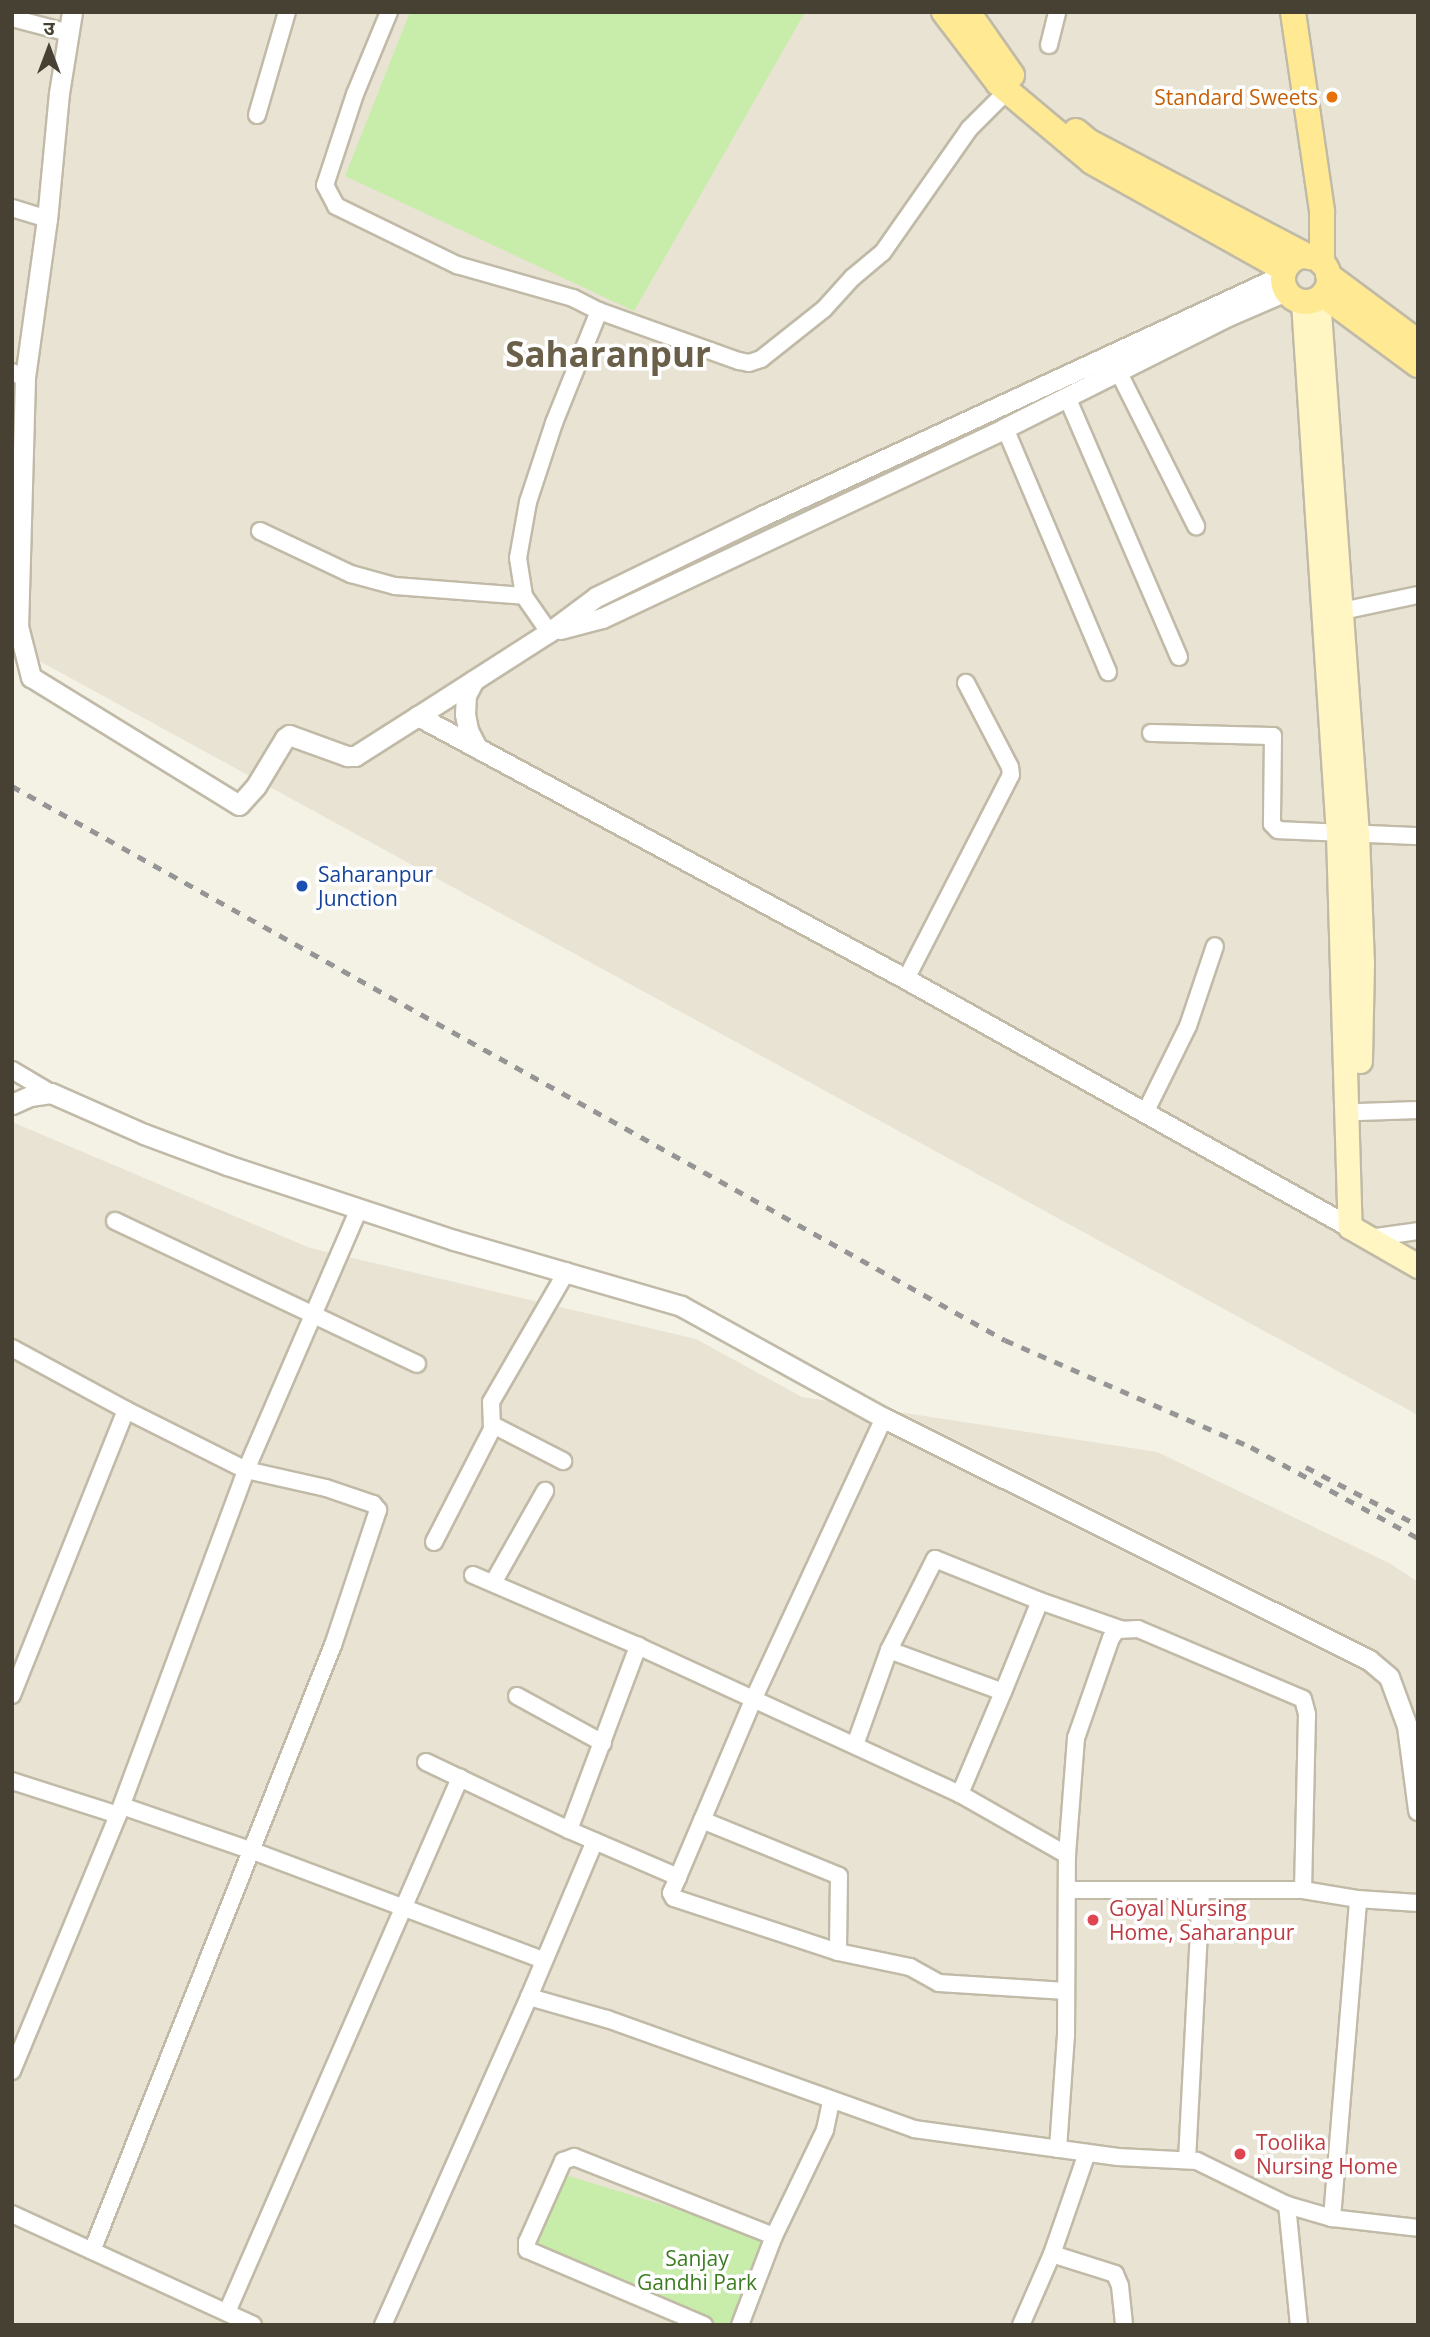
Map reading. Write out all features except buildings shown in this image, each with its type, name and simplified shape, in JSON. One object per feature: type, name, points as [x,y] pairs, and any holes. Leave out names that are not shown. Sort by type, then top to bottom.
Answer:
[{"type":"main road","points":[[944,12],[1006,82],[1088,141],[1307,281],[1418,342]]},
{"type":"main road","points":[[968,12],[1006,82]]},
{"type":"main road","points":[[1293,12],[1322,212]]},
{"type":"main road","points":[[1310,12],[1330,183],[1307,281],[1347,834],[1362,963],[1358,1141],[1350,1179]]},
{"type":"main road","points":[[1307,281],[1418,365]]},
{"type":"main road","points":[[1307,281],[1342,611],[1347,834],[1344,963],[1345,1128],[1350,1179],[1391,1236],[1418,1266]]},
{"type":"street","points":[[31,677],[18,625],[19,375],[47,219],[59,93],[72,12]]},
{"type":"street","points":[[257,115],[287,12]]},
{"type":"street","points":[[389,12],[355,94],[325,185],[336,206],[457,265],[573,298],[598,311],[749,363],[761,359],[824,309],[852,278],[883,252],[969,129],[1006,82]]},
{"type":"street","points":[[1049,45],[1057,12]]},
{"type":"street","points":[[12,18],[69,33]]},
{"type":"street","points":[[12,208],[47,219]]},
{"type":"street","points":[[549,632],[602,618],[1005,428],[1307,281]]},
{"type":"street","points":[[12,669],[31,677],[239,805],[256,786],[285,738],[295,736],[347,756],[355,756],[549,632],[596,597],[762,516],[1307,281]]},
{"type":"street","points":[[549,632],[524,596],[518,558],[528,502],[554,423],[598,311]]},
{"type":"street","points":[[1118,371],[1196,526]]},
{"type":"street","points":[[1067,397],[1179,657]]},
{"type":"street","points":[[1005,428],[1108,672]]},
{"type":"street","points":[[260,531],[351,574],[395,586],[524,596]]},
{"type":"street","points":[[1342,611],[1418,595]]},
{"type":"street","points":[[474,680],[466,695],[465,714],[468,730],[477,748]]},
{"type":"street","points":[[906,979],[1011,775],[1010,767],[966,683]]},
{"type":"street","points":[[418,716],[906,979],[1145,1112],[1391,1236]]},
{"type":"street","points":[[1151,733],[1271,735],[1274,739],[1273,826],[1278,830],[1418,836]]},
{"type":"street","points":[[1145,1112],[1188,1026],[1215,946]]},
{"type":"street","points":[[12,1070],[51,1093],[179,1147],[454,1240],[681,1306],[884,1418],[1375,1664],[1389,1677],[1407,1726],[1418,1810]]},
{"type":"street","points":[[12,1104],[30,1096],[51,1093]]},
{"type":"street","points":[[1359,1112],[1418,1110]]},
{"type":"street","points":[[12,2071],[120,1810],[246,1470],[359,1209]]},
{"type":"street","points":[[115,1221],[417,1364]]},
{"type":"street","points":[[434,1542],[493,1425],[491,1402],[567,1271]]},
{"type":"street","points":[[12,1348],[126,1410],[246,1470],[326,1488],[373,1504],[378,1510],[333,1645],[92,2251]]},
{"type":"street","points":[[12,1695],[126,1410]]},
{"type":"street","points":[[884,1418],[753,1700],[671,1892],[674,1898],[838,1952],[910,1967],[939,1983],[1066,1991]]},
{"type":"street","points":[[493,1425],[563,1461]]},
{"type":"street","points":[[493,1583],[545,1492]]},
{"type":"street","points":[[855,1745],[889,1650],[935,1559],[1040,1601],[1120,1629],[1138,1629],[1303,1699],[1307,1714],[1303,1890]]},
{"type":"street","points":[[473,1575],[638,1646],[960,1794],[1067,1855]]},
{"type":"street","points":[[960,1794],[1040,1601]]},
{"type":"street","points":[[1058,2149],[1066,1991],[1069,1889],[1067,1855],[1076,1738],[1111,1637],[1120,1629]]},
{"type":"street","points":[[569,1830],[638,1646]]},
{"type":"street","points":[[889,1650],[1003,1692]]},
{"type":"street","points":[[517,1696],[603,1742]]},
{"type":"street","points":[[426,1762],[569,1830],[678,1877]]},
{"type":"street","points":[[227,2312],[460,1778]]},
{"type":"street","points":[[12,1782],[120,1810],[253,1851],[543,1960]]},
{"type":"street","points":[[702,1820],[839,1876],[838,1952]]},
{"type":"street","points":[[383,2325],[529,1997],[595,1841]]},
{"type":"street","points":[[1069,1889],[1303,1890],[1358,1899],[1418,1903]]},
{"type":"street","points":[[1187,2160],[1201,1891]]},
{"type":"street","points":[[1332,2218],[1358,1899]]},
{"type":"street","points":[[529,1997],[607,2019],[914,2129],[1087,2153],[1197,2161],[1287,2205],[1332,2218],[1418,2228]]},
{"type":"street","points":[[740,2325],[774,2236],[825,2130],[831,2101]]},
{"type":"street","points":[[1021,2325],[1052,2253],[1087,2153]]},
{"type":"street","points":[[704,2325],[527,2250],[527,2242],[564,2161],[574,2157],[774,2236]]},
{"type":"street","points":[[1287,2205],[1299,2325]]},
{"type":"street","points":[[12,2214],[253,2325]]},
{"type":"street","points":[[1052,2253],[1115,2274],[1120,2286],[1124,2325]]},
{"type":"shaded area","points":[[12,12],[1418,12],[1418,1415],[12,646]]},
{"type":"shaded area","points":[[12,1122],[310,1248],[696,1339],[802,1397],[1157,1452],[1389,1563],[1418,1582],[1418,2325],[12,2325]]},
{"type":"green space","points":[[410,12],[805,12],[634,311],[345,176]]},
{"type":"green space","name":"Sanjay Gandhi Park","points":[[562,2174],[775,2239],[746,2325],[689,2325],[531,2252]]},
{"type":"railway","points":[[12,786],[1005,1340],[1251,1447],[1418,1538]]},
{"type":"railway","points":[[1306,1467],[1418,1525]]},
{"type":"place","name":"Standard Sweets","points":[[1332,97]]},
{"type":"place","name":"Saharanpur Junction","points":[[302,886]]},
{"type":"place","name":"Goyal Nursing Home, Saharanpur","points":[[1093,1920]]},
{"type":"place","name":"Toolika Nursing Home","points":[[1240,2154]]},
{"type":"district","name":"Saharanpur","points":[[608,354]]}]
